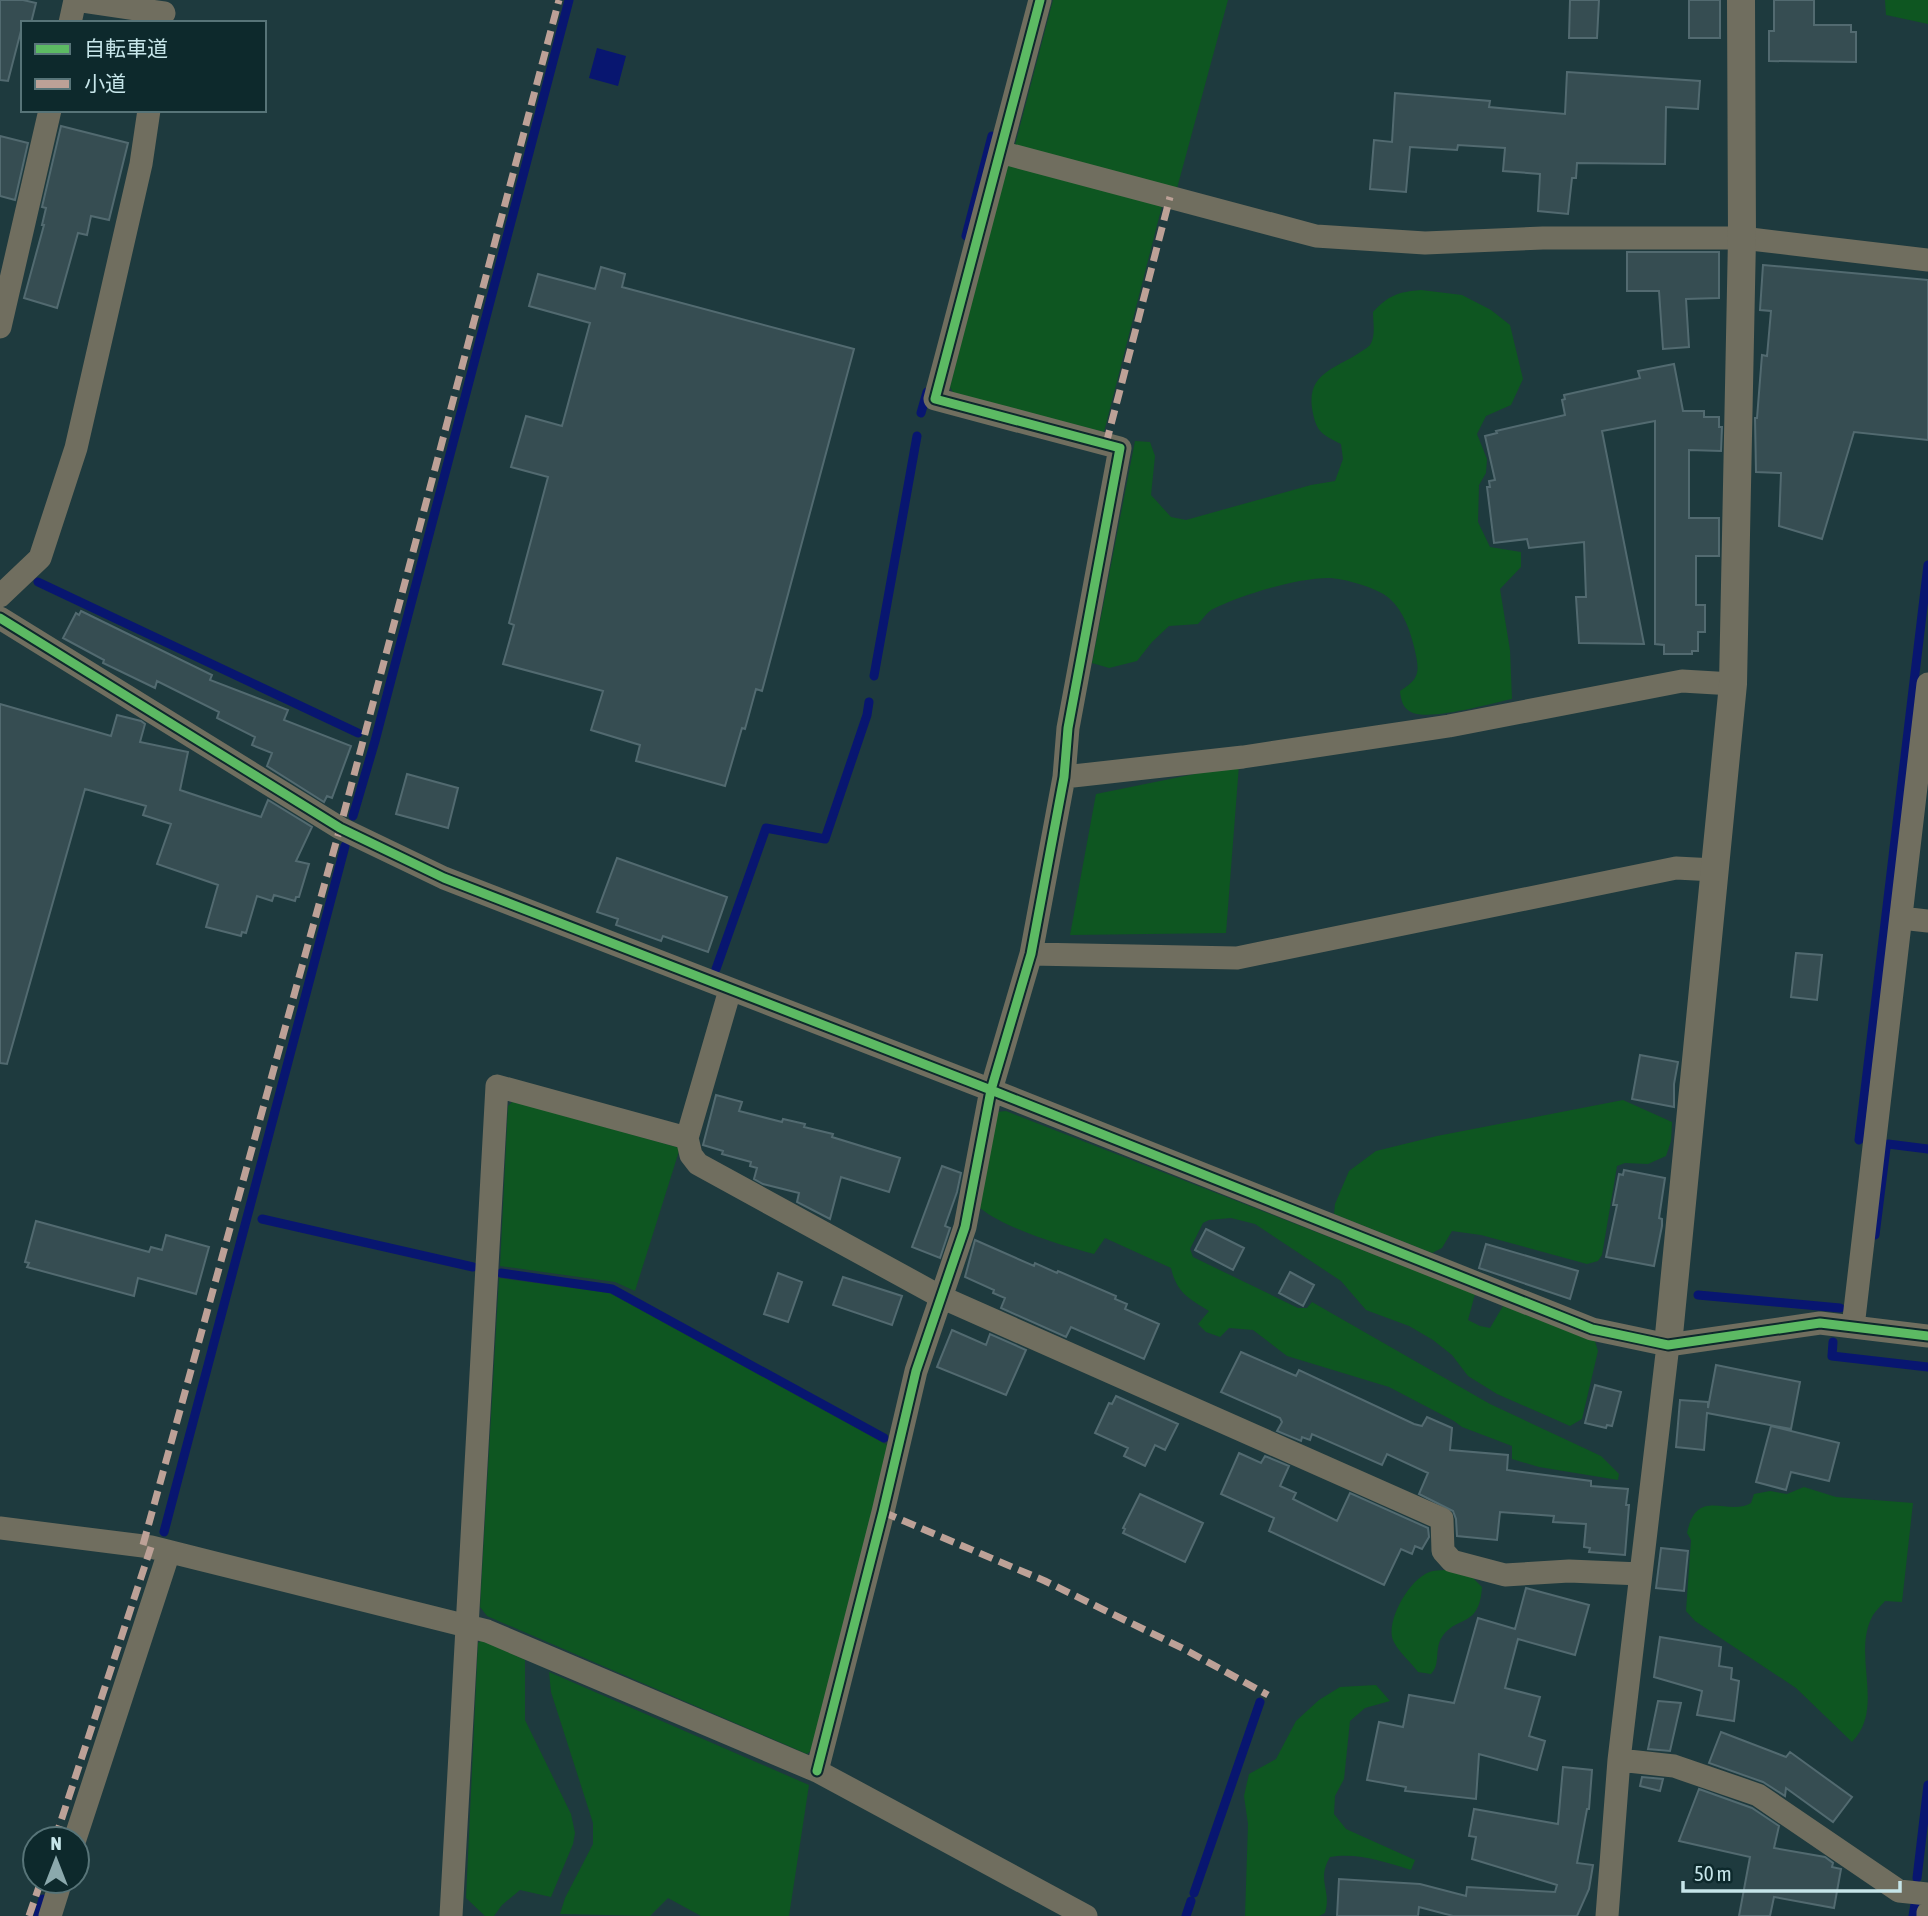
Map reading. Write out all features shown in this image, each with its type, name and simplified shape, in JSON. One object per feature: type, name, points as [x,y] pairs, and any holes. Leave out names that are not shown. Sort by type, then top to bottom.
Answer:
[{"type":"street","points":[[71,21],[76,0],[165,12]]},
{"type":"street","points":[[817,1772],[916,1371],[965,1227],[991,1090],[1031,954],[1064,777],[1068,728],[1121,448],[935,399],[1040,0]]},
{"type":"street","points":[[1607,1916],[1619,1760],[1668,1345],[1733,684],[1742,238],[1741,0]]},
{"type":"street","points":[[0,327],[50,112]]},
{"type":"street","points":[[0,596],[40,558],[76,448],[141,164],[149,112]]},
{"type":"street","points":[[1000,152],[1316,236],[1425,243],[1543,238],[1742,238],[1928,260]]},
{"type":"street","points":[[0,618],[340,828],[444,878],[991,1090],[1592,1329],[1668,1345],[1820,1323],[1928,1336]]},
{"type":"street","points":[[1064,777],[1243,757],[1448,726],[1682,681],[1733,684]]},
{"type":"street","points":[[1853,1327],[1928,684]]},
{"type":"street","points":[[1031,954],[1237,958],[1676,868],[1715,870]]},
{"type":"street","points":[[1900,918],[1928,921]]},
{"type":"street","points":[[730,990],[687,1138],[691,1155],[698,1164],[941,1297],[1442,1519],[1443,1551],[1452,1561],[1505,1575],[1569,1571],[1641,1574]]},
{"type":"street","points":[[450,1916],[497,1086],[687,1138]]},
{"type":"street","points":[[0,1528],[143,1545],[466,1625],[499,1636],[817,1772],[1086,1916]]},
{"type":"street","points":[[80,1825],[169,1552]]},
{"type":"street","points":[[1619,1760],[1674,1766],[1758,1795],[1899,1891],[1928,1894]]},
{"type":"street","points":[[50,1916],[57,1895]]},
{"type":"green space","points":[[1053,0],[1228,0],[1176,192],[1015,145]]},
{"type":"green space","points":[[1885,0],[1928,0],[1928,24],[1886,15]]},
{"type":"green space","points":[[1016,163],[1162,206],[1104,432],[954,394],[950,387],[1006,166]]},
{"type":"green space","points":[[1421,290],[1462,295],[1491,310],[1510,325],[1523,379],[1511,405],[1486,416],[1477,434],[1487,459],[1486,473],[1479,485],[1478,522],[1490,547],[1521,552],[1521,567],[1500,589],[1510,650],[1512,699],[1447,713],[1422,715],[1407,709],[1400,691],[1414,679],[1417,665],[1403,616],[1384,594],[1360,584],[1334,578],[1269,588],[1211,610],[1198,624],[1169,626],[1137,661],[1109,668],[1092,663],[1135,441],[1150,442],[1155,456],[1151,495],[1171,517],[1186,520],[1311,485],[1335,481],[1343,459],[1341,444],[1324,435],[1315,422],[1312,408],[1314,386],[1326,372],[1370,346],[1374,333],[1373,312],[1379,306],[1394,295]]},
{"type":"green space","points":[[1239,765],[1226,933],[1070,935],[1096,794]]},
{"type":"green space","points":[[1623,1100],[1672,1122],[1671,1141],[1666,1156],[1648,1164],[1625,1163],[1617,1166],[1602,1255],[1598,1261],[1587,1264],[1481,1235],[1452,1231],[1442,1248],[1432,1253],[1334,1214],[1335,1204],[1349,1171],[1376,1151],[1437,1136]]},
{"type":"green space","points":[[513,1101],[680,1148],[635,1291],[615,1282],[500,1266],[508,1106]]},
{"type":"green space","points":[[1006,1111],[1475,1294],[1468,1320],[1480,1326],[1490,1328],[1503,1306],[1595,1341],[1598,1351],[1582,1419],[1570,1426],[1497,1394],[1468,1376],[1452,1355],[1433,1340],[1409,1326],[1366,1310],[1341,1281],[1255,1224],[1231,1218],[1209,1220],[1203,1223],[1190,1249],[1193,1257],[1298,1308],[1307,1308],[1312,1302],[1490,1404],[1601,1456],[1619,1474],[1618,1480],[1539,1467],[1512,1459],[1512,1446],[1462,1427],[1389,1387],[1287,1356],[1253,1330],[1229,1328],[1220,1337],[1206,1332],[1198,1324],[1209,1311],[1184,1294],[1171,1268],[1105,1238],[1094,1254],[1034,1236],[991,1216],[980,1208],[996,1112]]},
{"type":"green space","points":[[499,1278],[610,1293],[889,1446],[814,1748],[807,1754],[487,1616],[480,1607]]},
{"type":"green space","points":[[1804,1487],[1836,1497],[1913,1503],[1902,1602],[1885,1601],[1871,1619],[1865,1650],[1868,1698],[1866,1714],[1862,1729],[1852,1742],[1796,1688],[1695,1621],[1686,1611],[1691,1540],[1687,1533],[1698,1510],[1714,1506],[1742,1506],[1751,1503],[1754,1494],[1770,1491],[1787,1494]]},
{"type":"green space","points":[[1449,1570],[1473,1578],[1482,1587],[1480,1600],[1472,1615],[1442,1637],[1436,1666],[1431,1674],[1418,1672],[1394,1642],[1394,1618],[1403,1598],[1417,1580],[1433,1571]]},
{"type":"green space","points":[[482,1640],[525,1660],[525,1720],[571,1814],[575,1833],[551,1897],[520,1890],[502,1905],[494,1916],[485,1916],[466,1898],[478,1643]]},
{"type":"green space","points":[[549,1672],[809,1785],[789,1916],[701,1916],[668,1898],[650,1916],[560,1914],[565,1898],[593,1844],[593,1823],[551,1692]]},
{"type":"green space","points":[[1376,1685],[1390,1701],[1365,1708],[1350,1721],[1344,1779],[1335,1796],[1334,1814],[1346,1829],[1415,1860],[1411,1870],[1360,1857],[1330,1857],[1324,1872],[1327,1898],[1325,1913],[1319,1916],[1245,1916],[1248,1824],[1244,1796],[1249,1774],[1276,1759],[1296,1721],[1319,1700],[1340,1687]]},
{"type":"shaded area","points":[[597,48],[626,56],[618,86],[589,78]]},
{"type":"building","points":[[0,0],[36,3],[32,21],[21,21],[8,81],[0,80]]},
{"type":"building","points":[[1570,0],[1599,0],[1597,38],[1569,38]]},
{"type":"building","points":[[1689,0],[1720,0],[1720,38],[1689,38]]},
{"type":"building","points":[[1774,0],[1814,0],[1814,25],[1851,25],[1851,32],[1856,32],[1856,62],[1769,61],[1769,31],[1774,31]]},
{"type":"building","points":[[1567,72],[1700,81],[1698,109],[1666,107],[1665,164],[1577,163],[1576,178],[1572,178],[1568,214],[1538,211],[1540,174],[1503,171],[1505,148],[1458,145],[1457,150],[1410,147],[1406,192],[1370,189],[1374,140],[1392,142],[1395,93],[1490,101],[1489,107],[1565,114]]},
{"type":"building","points":[[61,126],[128,143],[109,220],[91,216],[87,235],[78,233],[57,308],[24,298],[44,225],[46,208],[42,207]]},
{"type":"building","points":[[0,136],[28,143],[15,200],[0,196]]},
{"type":"building","points":[[1627,252],[1719,252],[1719,298],[1686,299],[1689,347],[1663,349],[1659,291],[1627,291]]},
{"type":"building","points":[[1763,265],[1928,280],[1928,440],[1854,432],[1822,539],[1779,526],[1781,473],[1756,472],[1755,418],[1762,355],[1767,356],[1771,311],[1760,310]]},
{"type":"building","points":[[601,267],[625,274],[622,287],[854,349],[762,691],[756,689],[725,786],[636,761],[640,745],[591,730],[603,691],[503,664],[514,625],[509,623],[548,477],[511,467],[526,416],[562,426],[590,323],[529,306],[538,274],[595,289]]},
{"type":"building","points":[[1674,364],[1683,411],[1704,411],[1704,417],[1719,417],[1719,427],[1722,427],[1721,451],[1689,450],[1689,518],[1719,518],[1719,556],[1696,556],[1696,605],[1705,605],[1705,632],[1698,632],[1698,651],[1692,651],[1692,654],[1664,654],[1664,645],[1655,644],[1655,421],[1602,431],[1644,644],[1579,643],[1576,597],[1586,597],[1584,542],[1529,548],[1527,539],[1494,543],[1487,487],[1490,487],[1489,481],[1495,480],[1485,436],[1565,415],[1562,400],[1565,399],[1564,395],[1640,378],[1638,371]]},
{"type":"building","points":[[81,611],[212,675],[210,680],[288,710],[284,720],[351,746],[332,798],[327,796],[324,802],[267,766],[272,753],[252,745],[255,737],[217,718],[219,712],[157,681],[155,688],[103,663],[104,660],[63,638],[76,613],[79,615]]},
{"type":"building","points":[[0,704],[111,736],[117,715],[141,721],[145,724],[140,742],[188,752],[180,790],[261,817],[268,800],[312,827],[296,861],[309,864],[299,897],[296,897],[295,901],[274,895],[272,901],[257,896],[246,933],[242,932],[241,936],[206,927],[218,885],[157,864],[171,824],[143,815],[146,806],[85,789],[7,1064],[0,1063]]},
{"type":"building","points":[[407,774],[458,788],[448,828],[396,814]]},
{"type":"building","points":[[617,858],[727,897],[708,952],[663,936],[661,941],[616,925],[618,919],[597,912]]},
{"type":"building","points":[[1796,953],[1822,955],[1817,1000],[1791,997]]},
{"type":"building","points":[[1640,1055],[1678,1062],[1674,1107],[1632,1099]]},
{"type":"building","points":[[716,1095],[742,1102],[739,1111],[782,1122],[783,1119],[805,1124],[804,1127],[833,1134],[832,1137],[900,1158],[889,1192],[841,1177],[830,1219],[797,1202],[799,1193],[763,1184],[754,1179],[757,1168],[750,1166],[751,1162],[722,1154],[723,1151],[703,1145]]},
{"type":"building","points":[[942,1166],[961,1173],[945,1226],[950,1228],[940,1258],[912,1247]]},
{"type":"building","points":[[1624,1170],[1665,1178],[1659,1218],[1662,1219],[1662,1226],[1654,1266],[1606,1257],[1617,1205],[1613,1205],[1619,1174],[1623,1175]]},
{"type":"building","points":[[36,1221],[149,1252],[151,1247],[162,1250],[166,1235],[209,1247],[196,1294],[138,1278],[134,1296],[27,1267],[29,1263],[25,1262]]},
{"type":"building","points":[[1206,1229],[1244,1248],[1233,1270],[1195,1250]]},
{"type":"building","points":[[975,1240],[1034,1266],[1035,1263],[1057,1273],[1058,1271],[1116,1296],[1115,1299],[1127,1304],[1125,1309],[1159,1324],[1144,1359],[1071,1327],[1066,1337],[1001,1308],[1005,1298],[965,1277]]},
{"type":"building","points":[[1486,1244],[1578,1271],[1570,1299],[1479,1268]]},
{"type":"building","points":[[1290,1272],[1314,1285],[1303,1306],[1279,1293]]},
{"type":"building","points":[[778,1273],[802,1282],[788,1322],[764,1314]]},
{"type":"building","points":[[843,1277],[902,1296],[892,1325],[833,1305]]},
{"type":"building","points":[[952,1330],[986,1345],[990,1334],[1026,1350],[1006,1395],[937,1367]]},
{"type":"building","points":[[1241,1352],[1296,1376],[1299,1370],[1414,1424],[1422,1426],[1427,1417],[1452,1428],[1450,1450],[1508,1455],[1507,1470],[1591,1481],[1591,1486],[1628,1489],[1625,1555],[1589,1552],[1590,1548],[1584,1547],[1586,1524],[1553,1522],[1554,1516],[1500,1512],[1497,1540],[1457,1536],[1453,1511],[1419,1494],[1428,1473],[1387,1454],[1382,1465],[1312,1434],[1310,1440],[1302,1437],[1301,1441],[1277,1431],[1282,1422],[1280,1418],[1221,1392]]},
{"type":"building","points":[[1716,1365],[1800,1382],[1791,1429],[1707,1413],[1704,1450],[1676,1447],[1680,1400],[1708,1402],[1708,1408]]},
{"type":"building","points":[[1595,1385],[1621,1392],[1612,1426],[1607,1425],[1606,1428],[1585,1423]]},
{"type":"building","points":[[1116,1396],[1178,1424],[1165,1450],[1155,1445],[1145,1466],[1124,1456],[1128,1448],[1095,1433],[1109,1403],[1112,1404]]},
{"type":"building","points":[[1771,1426],[1839,1443],[1829,1481],[1791,1472],[1786,1490],[1756,1482]]},
{"type":"building","points":[[1239,1453],[1261,1463],[1265,1456],[1289,1466],[1280,1486],[1296,1493],[1293,1499],[1337,1521],[1350,1493],[1428,1528],[1429,1537],[1422,1549],[1415,1546],[1412,1554],[1401,1549],[1384,1585],[1269,1531],[1274,1518],[1221,1494]]},
{"type":"building","points":[[1140,1494],[1203,1523],[1185,1562],[1123,1533]]},
{"type":"building","points":[[1661,1548],[1688,1551],[1684,1591],[1656,1588]]},
{"type":"building","points":[[1526,1588],[1589,1605],[1575,1655],[1518,1639],[1505,1688],[1540,1697],[1529,1736],[1545,1741],[1537,1770],[1479,1754],[1476,1799],[1405,1791],[1406,1787],[1367,1780],[1379,1722],[1403,1727],[1409,1695],[1454,1703],[1478,1618],[1515,1629]]},
{"type":"building","points":[[1660,1637],[1721,1647],[1719,1666],[1732,1668],[1731,1679],[1739,1681],[1734,1721],[1697,1715],[1702,1691],[1654,1677]]},
{"type":"building","points":[[1658,1701],[1681,1703],[1670,1751],[1648,1749]]},
{"type":"building","points":[[1721,1732],[1786,1757],[1790,1752],[1852,1797],[1833,1822],[1786,1788],[1785,1796],[1763,1782],[1709,1763]]},
{"type":"building","points":[[1563,1767],[1592,1770],[1589,1809],[1577,1863],[1593,1865],[1589,1889],[1577,1916],[1453,1916],[1419,1907],[1418,1916],[1337,1916],[1339,1879],[1420,1884],[1466,1896],[1467,1887],[1555,1892],[1557,1885],[1472,1859],[1476,1837],[1469,1836],[1474,1809],[1558,1824]]},
{"type":"building","points":[[1642,1777],[1663,1779],[1660,1791],[1640,1786]]},
{"type":"building","points":[[1699,1789],[1752,1808],[1779,1826],[1774,1848],[1825,1857],[1833,1863],[1832,1867],[1841,1869],[1834,1908],[1774,1897],[1770,1916],[1739,1916],[1750,1857],[1679,1841]]},
{"type":"waterway","points":[[353,816],[569,0]]},
{"type":"waterway","points":[[966,236],[992,136]]},
{"type":"waterway","points":[[921,413],[927,392]]},
{"type":"waterway","points":[[874,676],[917,436]]},
{"type":"waterway","points":[[1859,1140],[1928,565]]},
{"type":"waterway","points":[[38,582],[358,733]]},
{"type":"waterway","points":[[716,969],[766,828],[825,839],[869,702]]},
{"type":"waterway","points":[[164,1532],[345,846]]},
{"type":"waterway","points":[[1875,1235],[1888,1144],[1928,1149]]},
{"type":"waterway","points":[[262,1219],[473,1267]]},
{"type":"waterway","points":[[501,1273],[612,1289],[884,1438]]},
{"type":"waterway","points":[[1698,1295],[1840,1308]]},
{"type":"waterway","points":[[1833,1342],[1832,1356],[1928,1367]]},
{"type":"waterway","points":[[1194,1893],[1260,1702]]},
{"type":"waterway","points":[[1917,1878],[1928,1785]]},
{"type":"waterway","points":[[38,1916],[43,1899]]},
{"type":"waterway","points":[[1186,1916],[1191,1901]]},
{"type":"waterway","points":[[1913,1916],[1915,1904]]},
{"type":"marked path","points":[[143,1545],[340,828],[559,0]]},
{"type":"marked path","points":[[1106,444],[1170,197]]},
{"type":"marked path","points":[[883,1512],[1045,1581],[1184,1649],[1268,1695]]},
{"type":"marked path","points":[[60,1825],[151,1547]]},
{"type":"marked path","points":[[29,1916],[36,1895]]},
{"type":"cycle path","points":[[817,1771],[916,1371],[965,1227],[991,1090],[1031,954],[1064,777],[1068,728],[1120,448],[935,399],[1040,0]]},
{"type":"cycle path","points":[[0,618],[340,828],[444,878],[991,1090],[1592,1329],[1668,1345],[1820,1323],[1928,1336]]}]
